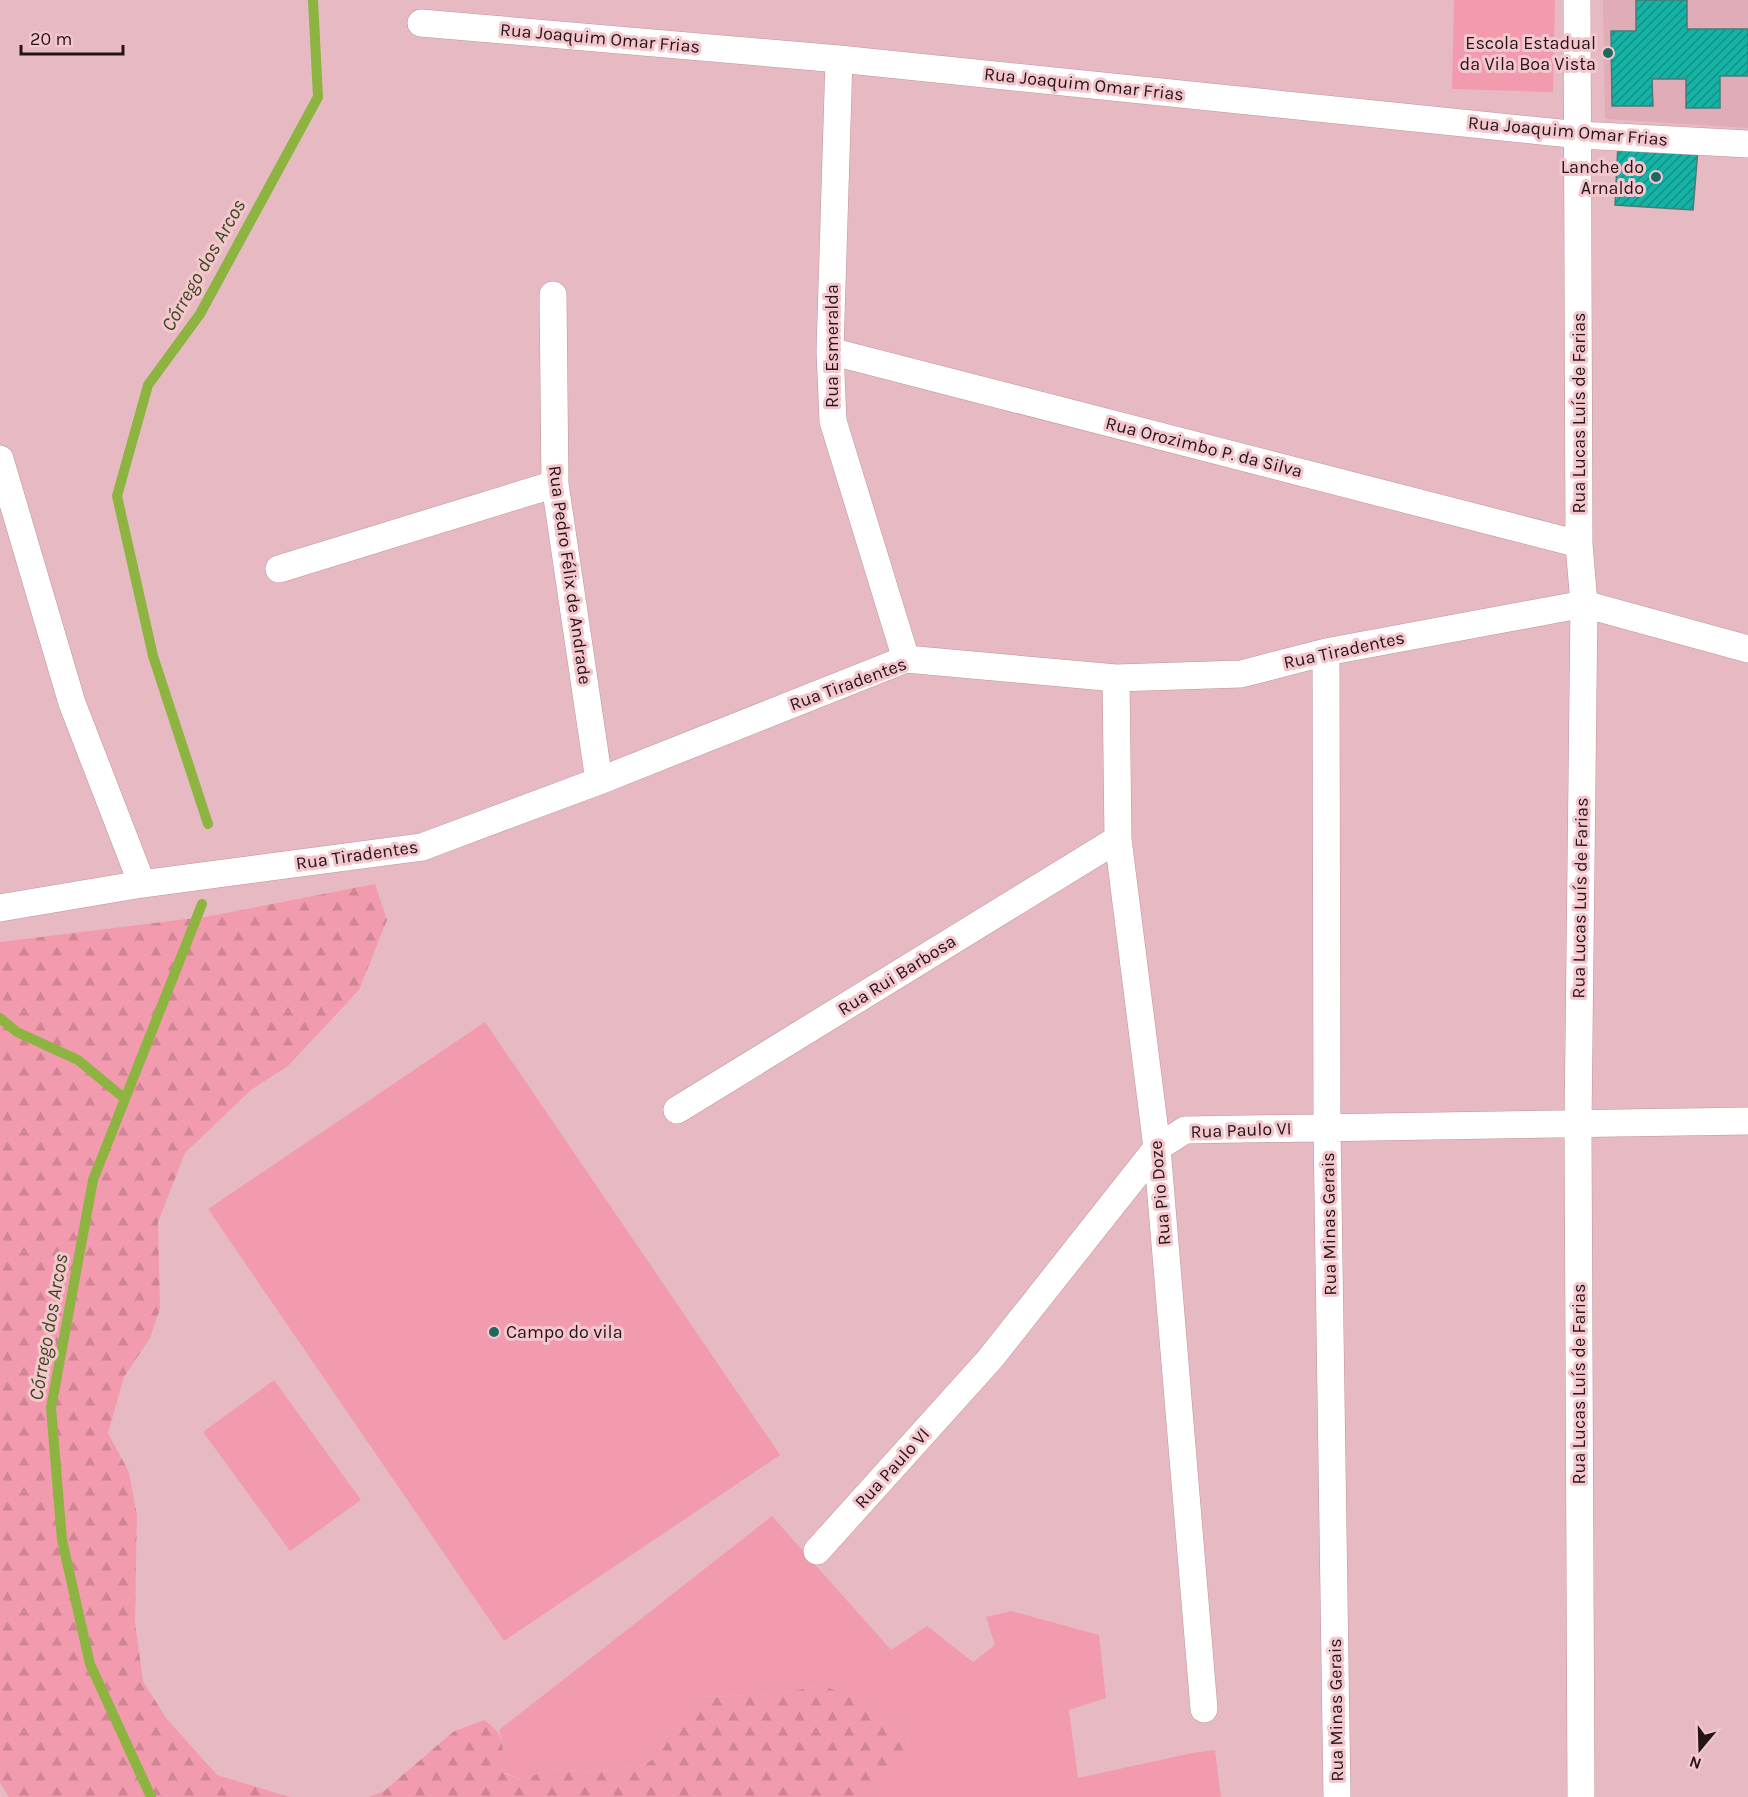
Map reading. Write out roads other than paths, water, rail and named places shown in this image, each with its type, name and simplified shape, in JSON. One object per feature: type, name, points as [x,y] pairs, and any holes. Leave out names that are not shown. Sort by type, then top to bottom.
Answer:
[{"type":"street","name":"Rua Lucas Luís de Farias","points":[[1577,0],[1580,135],[1579,543],[1584,604],[1578,1125],[1581,1797]]},
{"type":"street","name":"Rua Joaquim Omar Frias","points":[[420,23],[839,59],[1580,135],[1748,144]]},
{"type":"street","name":"Rua Esmeralda","points":[[839,59],[830,351],[833,421],[906,659]]},
{"type":"street","name":"Rua Pedro Félix de Andrade","points":[[553,295],[555,484],[599,781]]},
{"type":"street","name":"Rua Orozimbo P. da Silva","points":[[830,351],[1579,543]]},
{"type":"street","points":[[0,459],[72,703],[141,884]]},
{"type":"street","points":[[279,569],[555,484]]},
{"type":"street","name":"Rua Tiradentes","points":[[0,908],[141,884],[422,847],[599,781],[906,659],[1116,678],[1241,674],[1326,652],[1584,604],[1748,649]]},
{"type":"street","name":"Rua Minas Gerais","points":[[1326,652],[1327,1128],[1337,1797]]},
{"type":"street","name":"Rua Pio Doze","points":[[1116,678],[1118,839],[1157,1148],[1204,1709]]},
{"type":"street","name":"Rua Rui Barbosa","points":[[677,1110],[1118,839]]},
{"type":"street","name":"Rua Paulo VI","points":[[818,1551],[990,1359],[1157,1148],[1185,1130],[1748,1121]]},
{"type":"waterway","name":"Córrego dos Arcos","points":[[208,824],[153,656],[117,496],[148,385],[200,314],[318,97],[313,0]]},
{"type":"waterway","name":"Córrego dos Arcos","points":[[151,1797],[90,1664],[62,1540],[51,1408],[93,1180],[202,904]]},
{"type":"waterway","points":[[0,1018],[17,1032],[78,1060],[124,1098]]},
{"type":"place","name":"Escola Estadual da Vila Boa Vista","points":[[1608,53]]},
{"type":"place","name":"Lanche do Arnaldo","points":[[1656,177]]},
{"type":"place","name":"Campo do vila","points":[[494,1332]]}]
